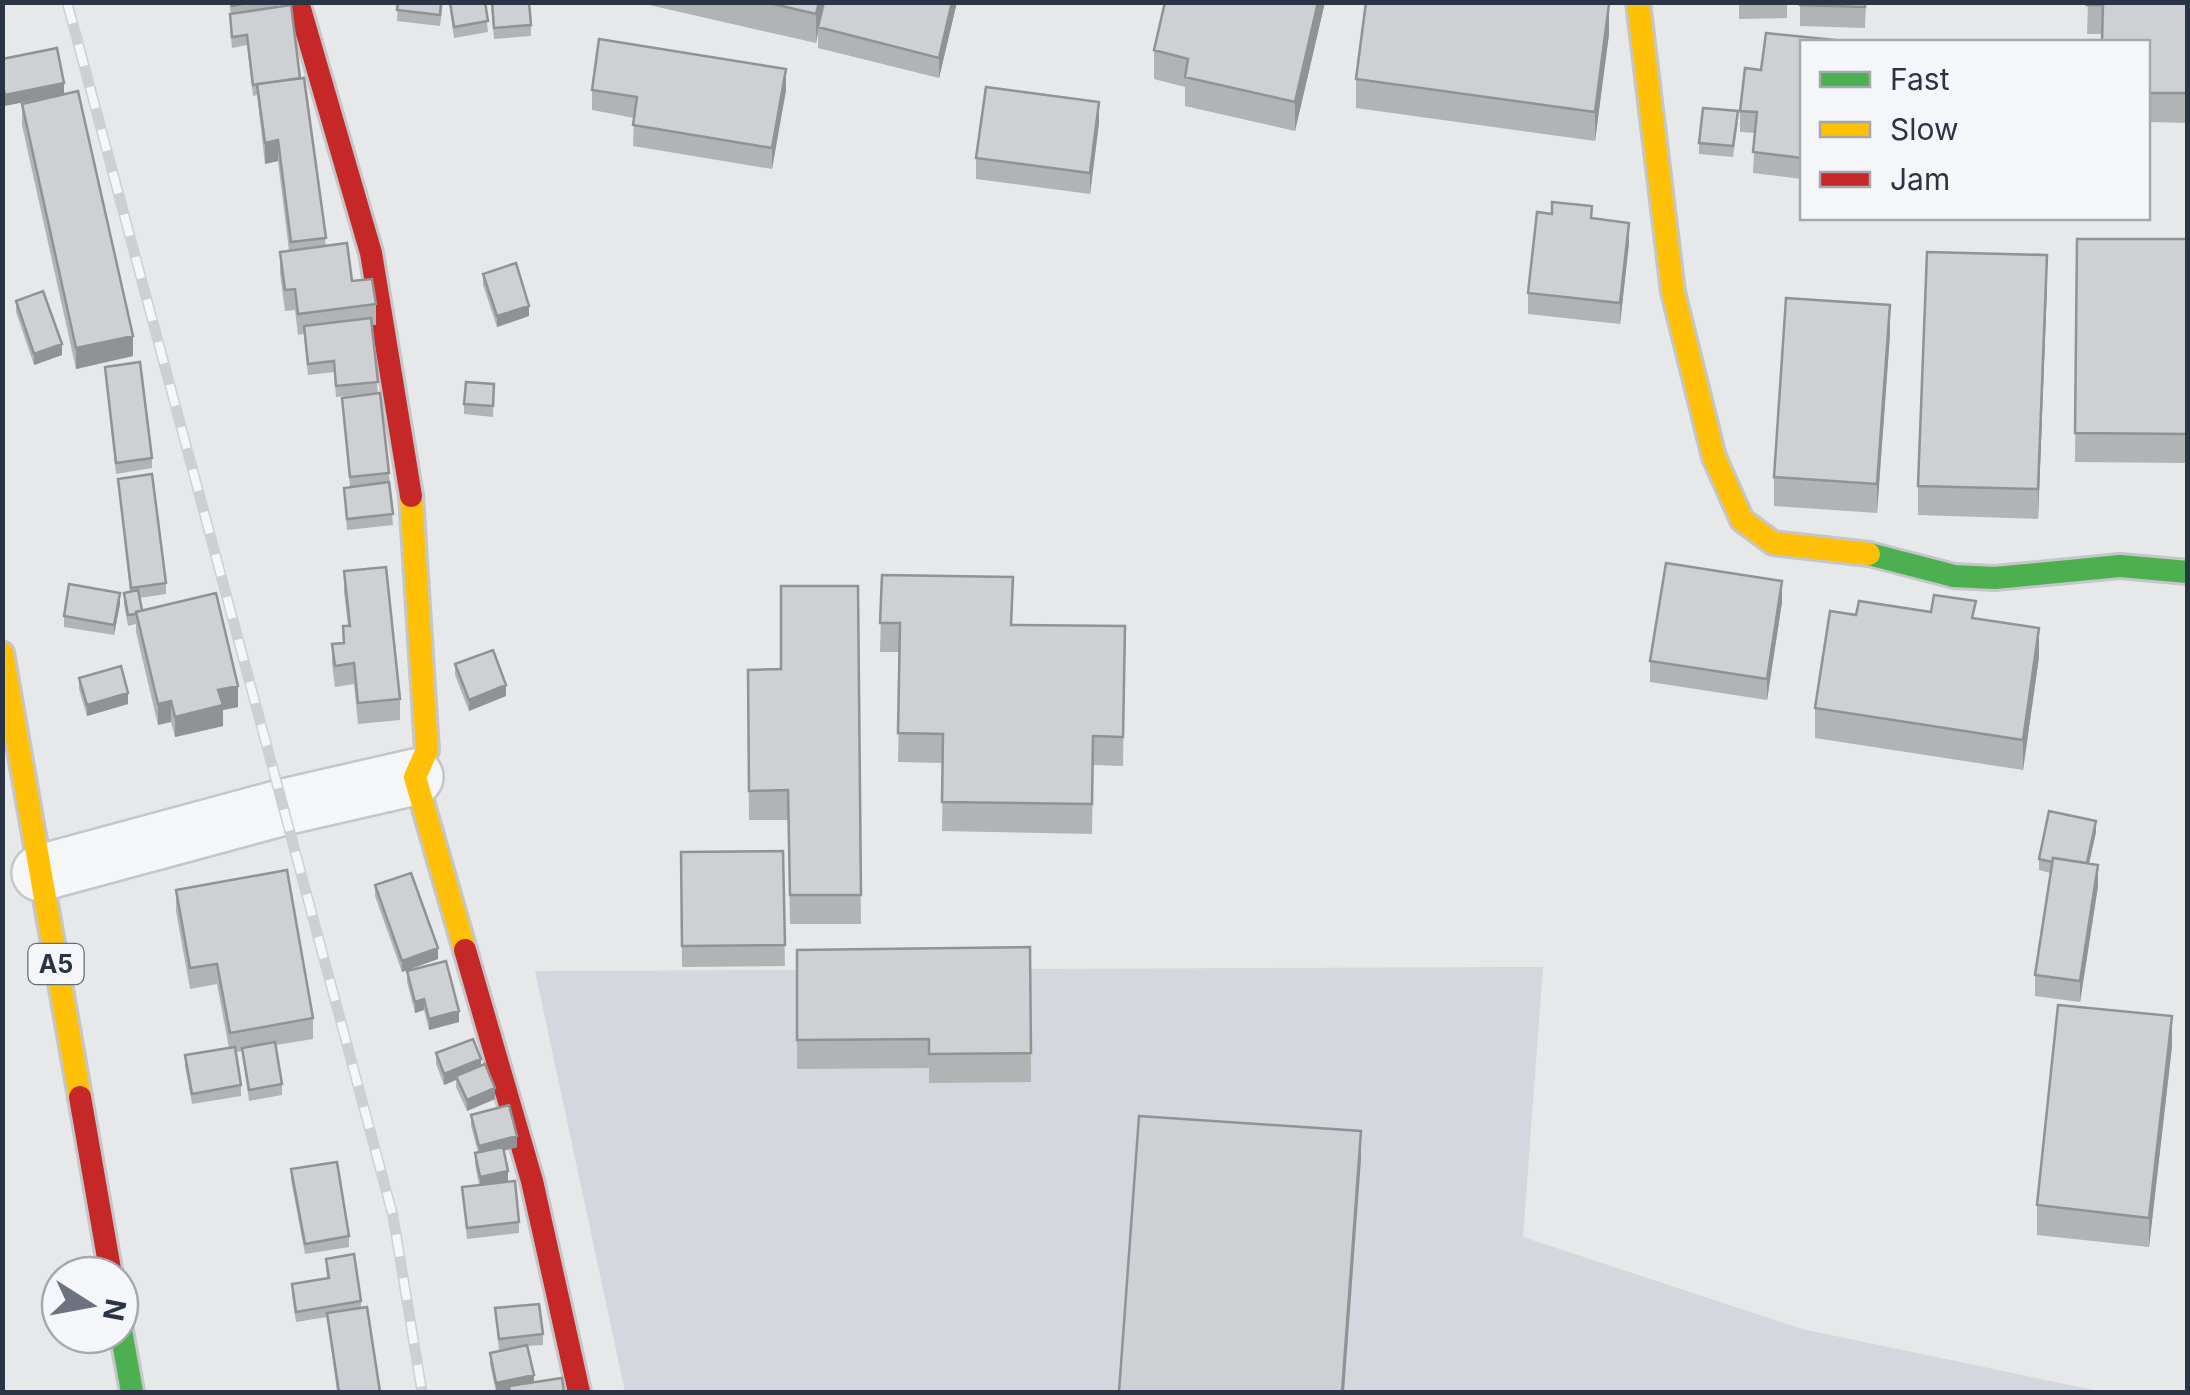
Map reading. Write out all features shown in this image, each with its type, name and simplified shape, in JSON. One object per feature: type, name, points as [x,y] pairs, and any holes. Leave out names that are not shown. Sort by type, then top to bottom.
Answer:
[{"type":"main road","points":[[298,2],[371,253],[413,506],[427,750],[415,777],[532,1181],[579,1392]]},
{"type":"main road","points":[[1638,2],[1673,292],[1714,457],[1742,520],[1773,543],[1847,549],[1954,576],[1995,578],[2120,566],[2188,572]]},
{"type":"main road","name":"A5","points":[[2,654],[107,1255]]},
{"type":"main road","points":[[125,1355],[132,1392]]},
{"type":"street","points":[[40,873],[284,807],[415,777]]},
{"type":"shaded area","points":[[1543,967],[1523,1237],[1802,1329],[2103,1392],[625,1392],[535,971]]},
{"type":"building","points":[[398,2],[441,2],[440,15],[397,10]]},
{"type":"building","points":[[450,2],[485,2],[488,21],[454,27]]},
{"type":"building","points":[[492,2],[529,2],[531,25],[494,28]]},
{"type":"building","points":[[765,2],[819,2],[816,14]]},
{"type":"building","points":[[824,2],[952,2],[939,58],[818,27]]},
{"type":"building","points":[[1165,2],[1318,2],[1295,102],[1185,77],[1188,59],[1154,50]]},
{"type":"building","points":[[1366,2],[1609,4],[1595,112],[1356,79]]},
{"type":"building","points":[[1865,2],[1865,7],[1800,5]]},
{"type":"building","points":[[2188,2],[2188,93],[2150,93],[2150,40],[2102,40],[2103,5],[2087,5]]},
{"type":"building","points":[[291,5],[300,78],[253,85],[247,35],[232,37],[230,14]]},
{"type":"building","points":[[1766,33],[1835,40],[1800,40],[1800,158],[1753,152],[1757,112],[1740,111],[1745,68],[1761,70]]},
{"type":"building","points":[[599,39],[786,69],[772,148],[633,125],[637,97],[592,90]]},
{"type":"building","points":[[57,48],[64,83],[5,95],[2,59]]},
{"type":"building","points":[[304,78],[326,238],[291,242],[278,140],[265,143],[257,84]]},
{"type":"building","points":[[986,87],[1099,102],[1090,173],[976,158]]},
{"type":"building","points":[[78,91],[133,336],[76,348],[22,104]]},
{"type":"building","points":[[1703,108],[1738,111],[1733,146],[1699,143]]},
{"type":"building","points":[[1552,202],[1592,206],[1591,218],[1629,223],[1620,303],[1528,293],[1537,212],[1552,214]]},
{"type":"building","points":[[2077,239],[2188,239],[2188,434],[2075,433]]},
{"type":"building","points":[[347,243],[352,281],[372,279],[376,304],[298,314],[295,289],[285,290],[280,252]]},
{"type":"building","points":[[1927,252],[2047,255],[2038,489],[1918,486]]},
{"type":"building","points":[[516,263],[529,306],[497,316],[483,274]]},
{"type":"building","points":[[43,291],[62,344],[34,354],[16,301]]},
{"type":"building","points":[[1786,298],[1890,305],[1877,484],[1774,477]]},
{"type":"building","points":[[371,318],[378,382],[336,386],[334,361],[308,364],[304,326]]},
{"type":"building","points":[[140,362],[152,458],[116,463],[105,367]]},
{"type":"building","points":[[466,382],[494,384],[493,406],[464,404]]},
{"type":"building","points":[[380,393],[389,473],[350,477],[342,398]]},
{"type":"building","points":[[152,474],[166,583],[131,588],[118,479]]},
{"type":"building","points":[[389,482],[393,514],[347,519],[344,488]]},
{"type":"building","points":[[1666,563],[1782,581],[1767,679],[1650,661]]},
{"type":"building","points":[[386,567],[400,699],[358,703],[354,663],[335,666],[332,644],[344,643],[343,626],[350,626],[344,571]]},
{"type":"building","points":[[882,575],[1013,577],[1011,625],[1125,626],[1123,737],[1093,736],[1092,804],[942,802],[943,734],[898,733],[900,623],[880,623]]},
{"type":"building","points":[[69,584],[120,593],[114,625],[64,616]]},
{"type":"building","points":[[781,586],[858,586],[861,895],[790,895],[788,790],[749,791],[748,670],[781,669]]},
{"type":"building","points":[[138,590],[142,610],[128,615],[124,593]]},
{"type":"building","points":[[216,593],[238,686],[218,690],[223,705],[175,717],[171,701],[158,704],[136,612]]},
{"type":"building","points":[[1934,595],[1976,601],[1972,618],[2039,628],[2023,740],[1815,708],[1830,611],[1856,615],[1859,601],[1931,612]]},
{"type":"building","points":[[493,650],[506,685],[469,700],[455,664]]},
{"type":"building","points":[[121,666],[128,693],[87,705],[79,678]]},
{"type":"building","points":[[2049,811],[2096,821],[2087,863],[2039,859]]},
{"type":"building","points":[[783,851],[785,945],[682,946],[681,852]]},
{"type":"building","points":[[2053,858],[2098,865],[2080,981],[2035,975]]},
{"type":"building","points":[[287,870],[313,1018],[230,1033],[217,964],[190,968],[176,890]]},
{"type":"building","points":[[411,873],[438,948],[402,961],[375,885]]},
{"type":"building","points":[[1030,947],[1031,1053],[929,1054],[929,1039],[797,1040],[797,950]]},
{"type":"building","points":[[446,961],[459,1011],[429,1019],[424,999],[415,1002],[407,971]]},
{"type":"building","points":[[2058,1005],[2172,1016],[2149,1218],[2037,1205]]},
{"type":"building","points":[[473,1039],[481,1059],[444,1074],[436,1053]]},
{"type":"building","points":[[275,1042],[282,1084],[249,1090],[242,1048]]},
{"type":"building","points":[[235,1047],[241,1085],[192,1094],[185,1055]]},
{"type":"building","points":[[485,1064],[495,1088],[467,1100],[456,1076]]},
{"type":"building","points":[[509,1105],[517,1136],[479,1146],[471,1115]]},
{"type":"building","points":[[1139,1116],[1361,1131],[1342,1392],[1119,1392]]},
{"type":"building","points":[[503,1147],[508,1171],[480,1177],[475,1153]]},
{"type":"building","points":[[337,1162],[349,1236],[305,1244],[291,1169]]},
{"type":"building","points":[[515,1181],[519,1222],[467,1228],[462,1187]]},
{"type":"building","points":[[354,1254],[361,1301],[296,1312],[292,1284],[329,1278],[326,1259]]},
{"type":"building","points":[[539,1304],[543,1334],[499,1339],[495,1308]]},
{"type":"building","points":[[367,1307],[380,1392],[339,1392],[327,1313]]},
{"type":"building","points":[[527,1345],[534,1375],[496,1383],[490,1353]]},
{"type":"building","points":[[562,1378],[564,1392],[510,1392],[509,1386]]},
{"type":"railway","points":[[67,2],[393,1216],[422,1392]]},
{"type":"traffic: fast","points":[[1869,554],[1954,576],[1995,578],[2120,566],[2188,572]]},
{"type":"traffic: fast","points":[[125,1355],[132,1392]]},
{"type":"traffic: slow","points":[[1638,2],[1673,292],[1714,457],[1742,520],[1773,543],[1869,554]]},
{"type":"traffic: slow","points":[[411,496],[427,750],[415,777],[465,950]]},
{"type":"traffic: slow","points":[[2,653],[80,1097]]},
{"type":"traffic: jam","points":[[298,2],[371,253],[411,496]]},
{"type":"traffic: jam","points":[[465,950],[532,1181],[579,1392]]},
{"type":"traffic: jam","points":[[80,1097],[108,1255]]}]
